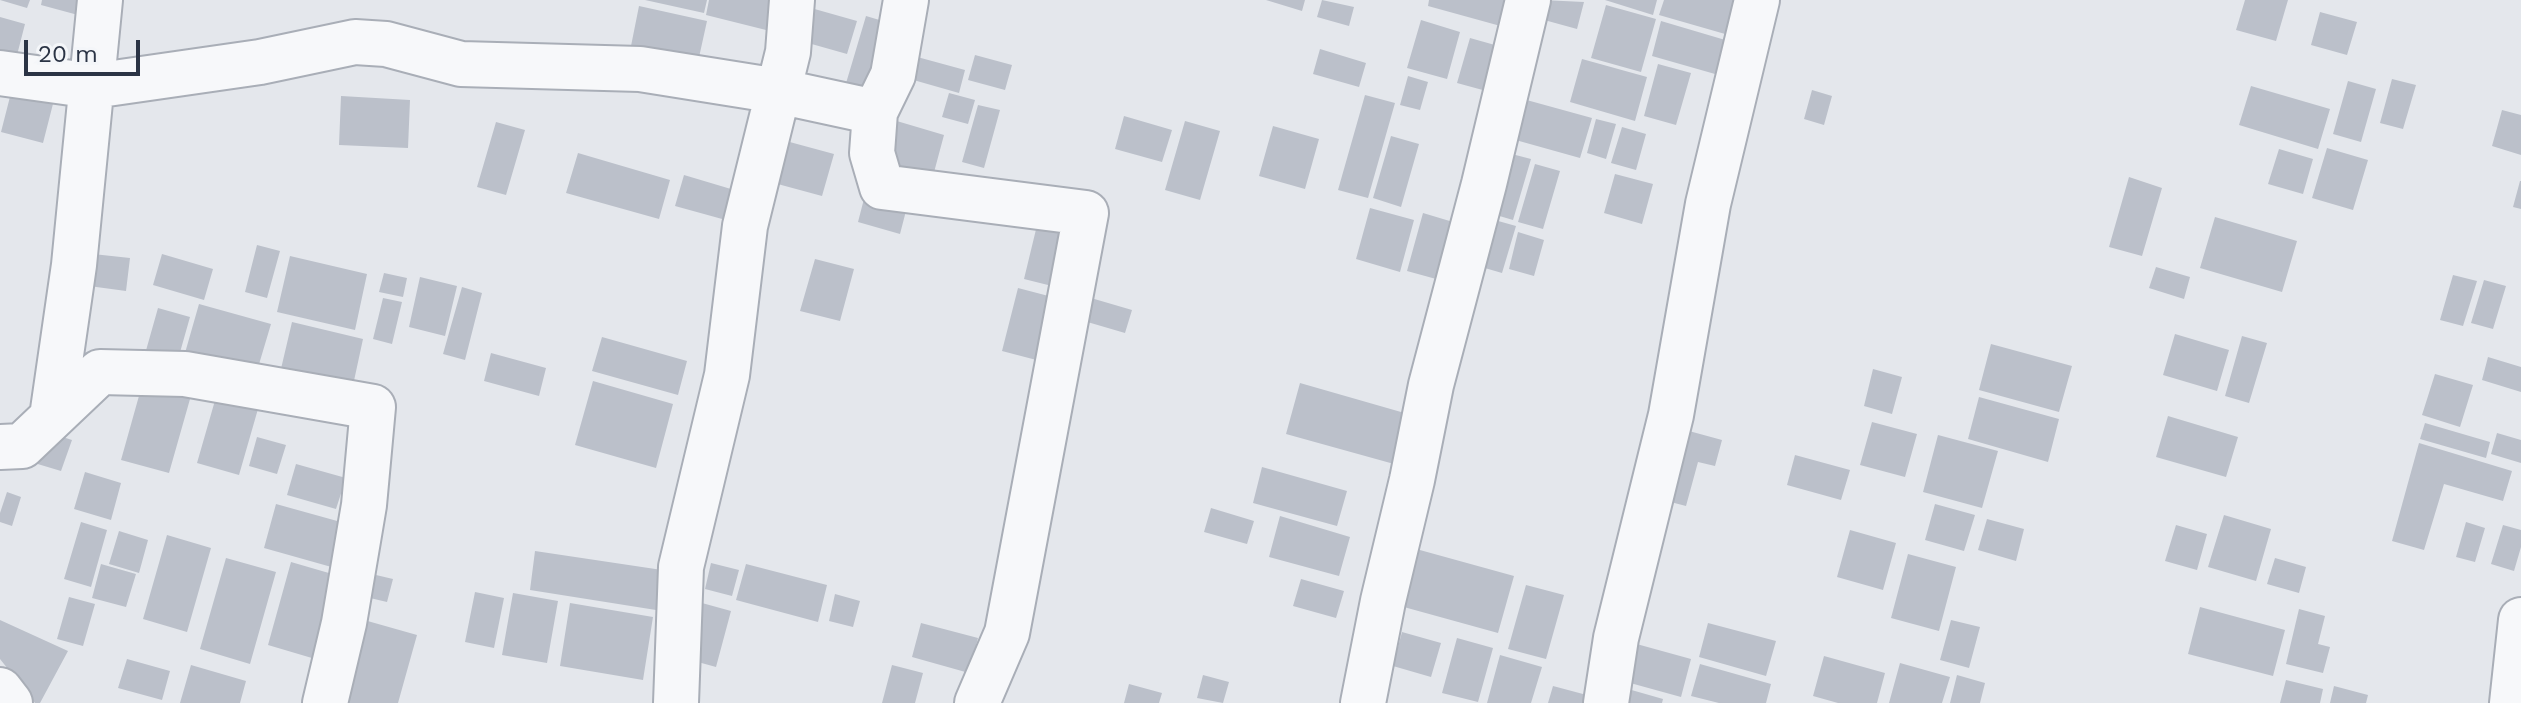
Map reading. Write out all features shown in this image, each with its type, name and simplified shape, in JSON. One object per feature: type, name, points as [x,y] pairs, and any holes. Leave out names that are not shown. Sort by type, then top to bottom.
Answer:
[{"type":"street","points":[[52,417],[74,265],[100,0]]},
{"type":"street","points":[[676,703],[681,567],[727,375],[745,226],[788,52],[792,0]]},
{"type":"street","points":[[906,0],[893,75],[875,112],[872,153],[882,187],[1086,213],[1007,633],[977,703]]},
{"type":"street","points":[[1363,703],[1431,385],[1528,0]]},
{"type":"street","points":[[1606,703],[1616,638],[1671,415],[1708,204],[1757,0]]},
{"type":"street","points":[[0,73],[93,86],[260,62],[355,42],[386,44],[461,64],[640,69],[778,91],[875,112]]},
{"type":"street","points":[[0,447],[22,446],[100,372],[185,374],[373,407],[362,520],[344,623],[325,703]]},
{"type":"street","points":[[2512,703],[2521,620]]},
{"type":"street","points":[[0,690],[10,703]]},
{"type":"building","points":[[0,0],[30,0],[27,8]]},
{"type":"building","points":[[42,0],[82,0],[78,15],[41,5]]},
{"type":"building","points":[[645,0],[707,0],[704,13]]},
{"type":"building","points":[[709,0],[785,0],[778,33],[706,15]]},
{"type":"building","points":[[1266,0],[1305,0],[1302,11]]},
{"type":"building","points":[[1322,0],[1354,7],[1349,26],[1317,17]]},
{"type":"building","points":[[1429,0],[1523,0],[1515,30],[1428,6]]},
{"type":"building","points":[[1542,0],[1584,2],[1577,29],[1537,18]]},
{"type":"building","points":[[1605,0],[1657,0],[1653,15]]},
{"type":"building","points":[[1664,0],[1750,0],[1739,38],[1659,15]]},
{"type":"building","points":[[2245,0],[2288,0],[2276,41],[2236,30]]},
{"type":"building","points":[[1606,5],[1656,19],[1641,72],[1591,58]]},
{"type":"building","points":[[639,6],[707,21],[696,71],[629,56]]},
{"type":"building","points":[[811,8],[857,21],[847,54],[801,41]]},
{"type":"building","points":[[2320,12],[2357,22],[2347,55],[2311,45]]},
{"type":"building","points":[[866,16],[893,24],[872,98],[844,90]]},
{"type":"building","points":[[0,17],[25,24],[16,59],[0,54]]},
{"type":"building","points":[[1421,20],[1460,32],[1447,79],[1407,68]]},
{"type":"building","points":[[1661,21],[1732,42],[1722,76],[1652,56]]},
{"type":"building","points":[[1470,38],[1502,47],[1490,92],[1457,83]]},
{"type":"building","points":[[1320,49],[1366,63],[1359,87],[1313,74]]},
{"type":"building","points":[[910,55],[965,70],[959,93],[903,77]]},
{"type":"building","points":[[975,55],[1012,65],[1005,90],[968,80]]},
{"type":"building","points":[[1582,59],[1647,77],[1635,121],[1570,102]]},
{"type":"building","points":[[1658,64],[1691,73],[1676,125],[1644,116]]},
{"type":"building","points":[[1408,76],[1428,82],[1420,110],[1400,105]]},
{"type":"building","points":[[2392,79],[2416,85],[2403,129],[2380,123]]},
{"type":"building","points":[[2348,81],[2376,89],[2361,142],[2333,134]]},
{"type":"building","points":[[13,85],[55,96],[43,143],[1,132]]},
{"type":"building","points":[[2251,86],[2330,109],[2318,149],[2239,125]]},
{"type":"building","points":[[1812,90],[1832,96],[1824,125],[1804,119]]},
{"type":"building","points":[[949,93],[975,100],[968,124],[942,117]]},
{"type":"building","points":[[1365,95],[1395,103],[1368,198],[1338,190]]},
{"type":"building","points":[[341,96],[410,100],[408,148],[339,145]]},
{"type":"building","points":[[1523,99],[1592,118],[1580,158],[1512,139]]},
{"type":"building","points":[[978,105],[1000,110],[984,168],[962,162]]},
{"type":"building","points":[[2502,110],[2521,115],[2521,155],[2492,146]]},
{"type":"building","points":[[1124,116],[1172,130],[1162,162],[1115,149]]},
{"type":"building","points":[[890,119],[944,135],[933,176],[879,160]]},
{"type":"building","points":[[1596,119],[1616,124],[1606,159],[1587,153]]},
{"type":"building","points":[[1185,121],[1220,131],[1200,200],[1165,190]]},
{"type":"building","points":[[496,122],[525,130],[506,195],[477,187]]},
{"type":"building","points":[[1273,126],[1319,139],[1305,189],[1259,176]]},
{"type":"building","points":[[1622,127],[1646,134],[1636,170],[1611,163]]},
{"type":"building","points":[[1391,136],[1419,144],[1401,207],[1373,198]]},
{"type":"building","points":[[786,141],[834,154],[822,196],[774,183]]},
{"type":"building","points":[[2327,148],[2368,160],[2353,210],[2312,198]]},
{"type":"building","points":[[2279,149],[2313,159],[2303,194],[2268,184]]},
{"type":"building","points":[[1504,152],[1531,159],[1513,220],[1486,212]]},
{"type":"building","points":[[578,153],[670,180],[659,219],[566,193]]},
{"type":"building","points":[[1535,164],[1560,171],[1543,229],[1518,222]]},
{"type":"building","points":[[1615,174],[1653,184],[1642,224],[1604,213]]},
{"type":"building","points":[[684,175],[741,192],[733,222],[675,206]]},
{"type":"building","points":[[2129,177],[2162,188],[2142,256],[2109,247]]},
{"type":"building","points":[[2521,181],[2521,209],[2513,207]]},
{"type":"building","points":[[865,195],[907,207],[900,234],[858,222]]},
{"type":"building","points":[[1370,208],[1414,220],[1400,272],[1356,259]]},
{"type":"building","points":[[1423,213],[1463,225],[1447,282],[1407,271]]},
{"type":"building","points":[[1039,217],[1076,227],[1060,288],[1024,279]]},
{"type":"building","points":[[1484,217],[1516,226],[1502,273],[1471,264]]},
{"type":"building","points":[[2215,217],[2297,241],[2282,292],[2200,268]]},
{"type":"building","points":[[1518,232],[1544,240],[1534,276],[1509,269]]},
{"type":"building","points":[[257,245],[280,251],[267,298],[245,292]]},
{"type":"building","points":[[93,254],[130,258],[126,291],[89,286]]},
{"type":"building","points":[[162,254],[213,269],[204,300],[153,285]]},
{"type":"building","points":[[290,256],[367,274],[355,330],[277,312]]},
{"type":"building","points":[[815,259],[854,269],[840,321],[800,311]]},
{"type":"building","points":[[2156,267],[2190,277],[2184,299],[2149,288]]},
{"type":"building","points":[[384,273],[407,278],[403,297],[379,292]]},
{"type":"building","points":[[2453,275],[2477,281],[2463,326],[2440,320]]},
{"type":"building","points":[[420,277],[457,286],[445,336],[409,327]]},
{"type":"building","points":[[2484,280],[2506,286],[2493,329],[2471,323]]},
{"type":"building","points":[[462,287],[482,293],[465,360],[443,354]]},
{"type":"building","points":[[1018,288],[1060,299],[1044,362],[1002,351]]},
{"type":"building","points":[[383,298],[402,302],[392,344],[373,339]]},
{"type":"building","points":[[1091,298],[1132,310],[1125,333],[1084,321]]},
{"type":"building","points":[[199,304],[271,324],[254,381],[183,360]]},
{"type":"building","points":[[158,308],[190,317],[177,363],[145,354]]},
{"type":"building","points":[[292,322],[363,339],[352,390],[280,373]]},
{"type":"building","points":[[2175,334],[2229,350],[2217,391],[2163,375]]},
{"type":"building","points":[[2242,336],[2267,343],[2249,403],[2225,396]]},
{"type":"building","points":[[602,337],[687,361],[678,395],[592,371]]},
{"type":"building","points":[[1991,344],[2072,366],[2059,412],[1979,390]]},
{"type":"building","points":[[491,353],[546,368],[539,396],[484,381]]},
{"type":"building","points":[[2488,357],[2521,367],[2521,392],[2482,380]]},
{"type":"building","points":[[1873,369],[1902,377],[1892,414],[1864,406]]},
{"type":"building","points":[[2435,374],[2473,385],[2460,427],[2422,415]]},
{"type":"building","points":[[144,378],[192,392],[169,473],[121,460]]},
{"type":"building","points":[[593,381],[673,404],[656,468],[575,445]]},
{"type":"building","points":[[1300,383],[1408,414],[1394,464],[1286,434]]},
{"type":"building","points":[[218,390],[260,402],[239,475],[197,463]]},
{"type":"building","points":[[1979,397],[2059,419],[2048,462],[1968,439]]},
{"type":"building","points":[[2168,416],[2238,437],[2226,477],[2156,457]]},
{"type":"building","points":[[1872,422],[1917,434],[1905,477],[1860,465]]},
{"type":"building","points":[[2425,423],[2490,442],[2486,458],[2420,439]]},
{"type":"building","points":[[1678,428],[1722,440],[1715,466],[1698,462],[1686,506],[1659,499]]},
{"type":"building","points":[[41,430],[72,440],[61,471],[31,462]]},
{"type":"building","points":[[2497,433],[2521,440],[2521,463],[2491,454]]},
{"type":"building","points":[[1938,435],[1998,451],[1982,508],[1923,492]]},
{"type":"building","points":[[257,437],[286,445],[277,474],[249,466]]},
{"type":"building","points":[[2419,443],[2512,471],[2503,501],[2444,484],[2424,550],[2392,541]]},
{"type":"building","points":[[1795,455],[1850,470],[1841,500],[1787,485]]},
{"type":"building","points":[[296,464],[346,478],[336,509],[287,495]]},
{"type":"building","points":[[1262,467],[1347,491],[1337,526],[1253,503]]},
{"type":"building","points":[[85,472],[121,483],[111,520],[74,509]]},
{"type":"building","points":[[7,492],[21,497],[12,526],[0,522]]},
{"type":"building","points":[[276,504],[348,524],[335,568],[264,548]]},
{"type":"building","points":[[1935,504],[1975,515],[1964,551],[1925,540]]},
{"type":"building","points":[[1211,508],[1254,521],[1247,544],[1204,532]]},
{"type":"building","points":[[2224,515],[2271,529],[2256,581],[2208,567]]},
{"type":"building","points":[[1280,516],[1350,537],[1339,576],[1269,557]]},
{"type":"building","points":[[1987,519],[2024,529],[2016,561],[1978,550]]},
{"type":"building","points":[[81,522],[107,530],[91,587],[64,579]]},
{"type":"building","points":[[2466,522],[2485,528],[2475,562],[2456,557]]},
{"type":"building","points":[[2176,525],[2207,534],[2197,570],[2165,561]]},
{"type":"building","points":[[2503,525],[2521,530],[2521,547],[2514,571],[2491,564]]},
{"type":"building","points":[[1850,530],[1896,543],[1883,590],[1837,577]]},
{"type":"building","points":[[119,531],[148,540],[139,573],[109,564]]},
{"type":"building","points":[[167,535],[211,548],[187,632],[143,619]]},
{"type":"building","points":[[1409,547],[1514,576],[1498,633],[1393,604]]},
{"type":"building","points":[[535,551],[662,570],[656,610],[530,590]]},
{"type":"building","points":[[1908,554],[1956,567],[1939,631],[1891,618]]},
{"type":"building","points":[[226,558],[276,572],[250,664],[200,649]]},
{"type":"building","points":[[2275,558],[2306,567],[2299,593],[2267,584]]},
{"type":"building","points":[[291,562],[346,578],[322,661],[268,645]]},
{"type":"building","points":[[711,563],[739,570],[732,596],[705,589]]},
{"type":"building","points":[[101,564],[136,574],[126,607],[92,598]]},
{"type":"building","points":[[746,564],[827,585],[818,622],[736,600]]},
{"type":"building","points":[[359,571],[393,579],[387,602],[353,594]]},
{"type":"building","points":[[1301,579],[1344,591],[1336,618],[1293,606]]},
{"type":"building","points":[[1526,585],[1564,595],[1546,659],[1508,649]]},
{"type":"building","points":[[475,592],[504,598],[494,648],[465,642]]},
{"type":"building","points":[[513,593],[558,601],[547,663],[502,655]]},
{"type":"building","points":[[835,594],[860,601],[853,627],[829,621]]},
{"type":"building","points":[[69,597],[95,604],[83,646],[57,639]]},
{"type":"building","points":[[570,603],[653,617],[643,680],[560,666]]},
{"type":"building","points":[[702,603],[731,611],[716,667],[687,659]]},
{"type":"building","points":[[2200,607],[2285,630],[2273,676],[2188,654]]},
{"type":"building","points":[[2299,609],[2325,616],[2318,644],[2330,647],[2323,673],[2286,664]]},
{"type":"building","points":[[357,618],[417,635],[398,703],[332,703]]},
{"type":"building","points":[[0,620],[68,651],[40,703],[35,703],[0,659]]},
{"type":"building","points":[[1951,620],[1980,627],[1969,668],[1940,660]]},
{"type":"building","points":[[921,623],[978,638],[969,673],[912,657]]},
{"type":"building","points":[[1708,623],[1776,641],[1766,676],[1699,657]]},
{"type":"building","points":[[1402,632],[1441,643],[1431,677],[1393,666]]},
{"type":"building","points":[[1457,638],[1493,648],[1478,702],[1442,693]]},
{"type":"building","points":[[1633,643],[1691,659],[1681,697],[1623,681]]},
{"type":"building","points":[[1500,655],[1542,667],[1531,703],[1487,703]]},
{"type":"building","points":[[1824,656],[1885,673],[1877,703],[1838,703],[1813,696]]},
{"type":"building","points":[[127,659],[170,671],[162,700],[118,688]]},
{"type":"building","points":[[1900,663],[1950,677],[1942,703],[1889,703]]},
{"type":"building","points":[[1700,664],[1771,684],[1766,703],[1719,703],[1691,696]]},
{"type":"building","points":[[191,665],[246,681],[240,703],[180,703]]},
{"type":"building","points":[[892,665],[923,673],[915,703],[882,703]]},
{"type":"building","points":[[1203,675],[1229,682],[1223,703],[1197,698]]},
{"type":"building","points":[[1957,675],[1985,683],[1980,703],[1950,703]]},
{"type":"building","points":[[2286,680],[2323,689],[2320,703],[2280,703]]},
{"type":"building","points":[[1129,684],[1162,693],[1159,703],[1124,703]]},
{"type":"building","points":[[1553,686],[1598,698],[1597,703],[1548,703]]},
{"type":"building","points":[[2334,686],[2368,695],[2366,703],[2330,703]]},
{"type":"building","points":[[1621,687],[1663,699],[1662,703],[1616,703]]}]
